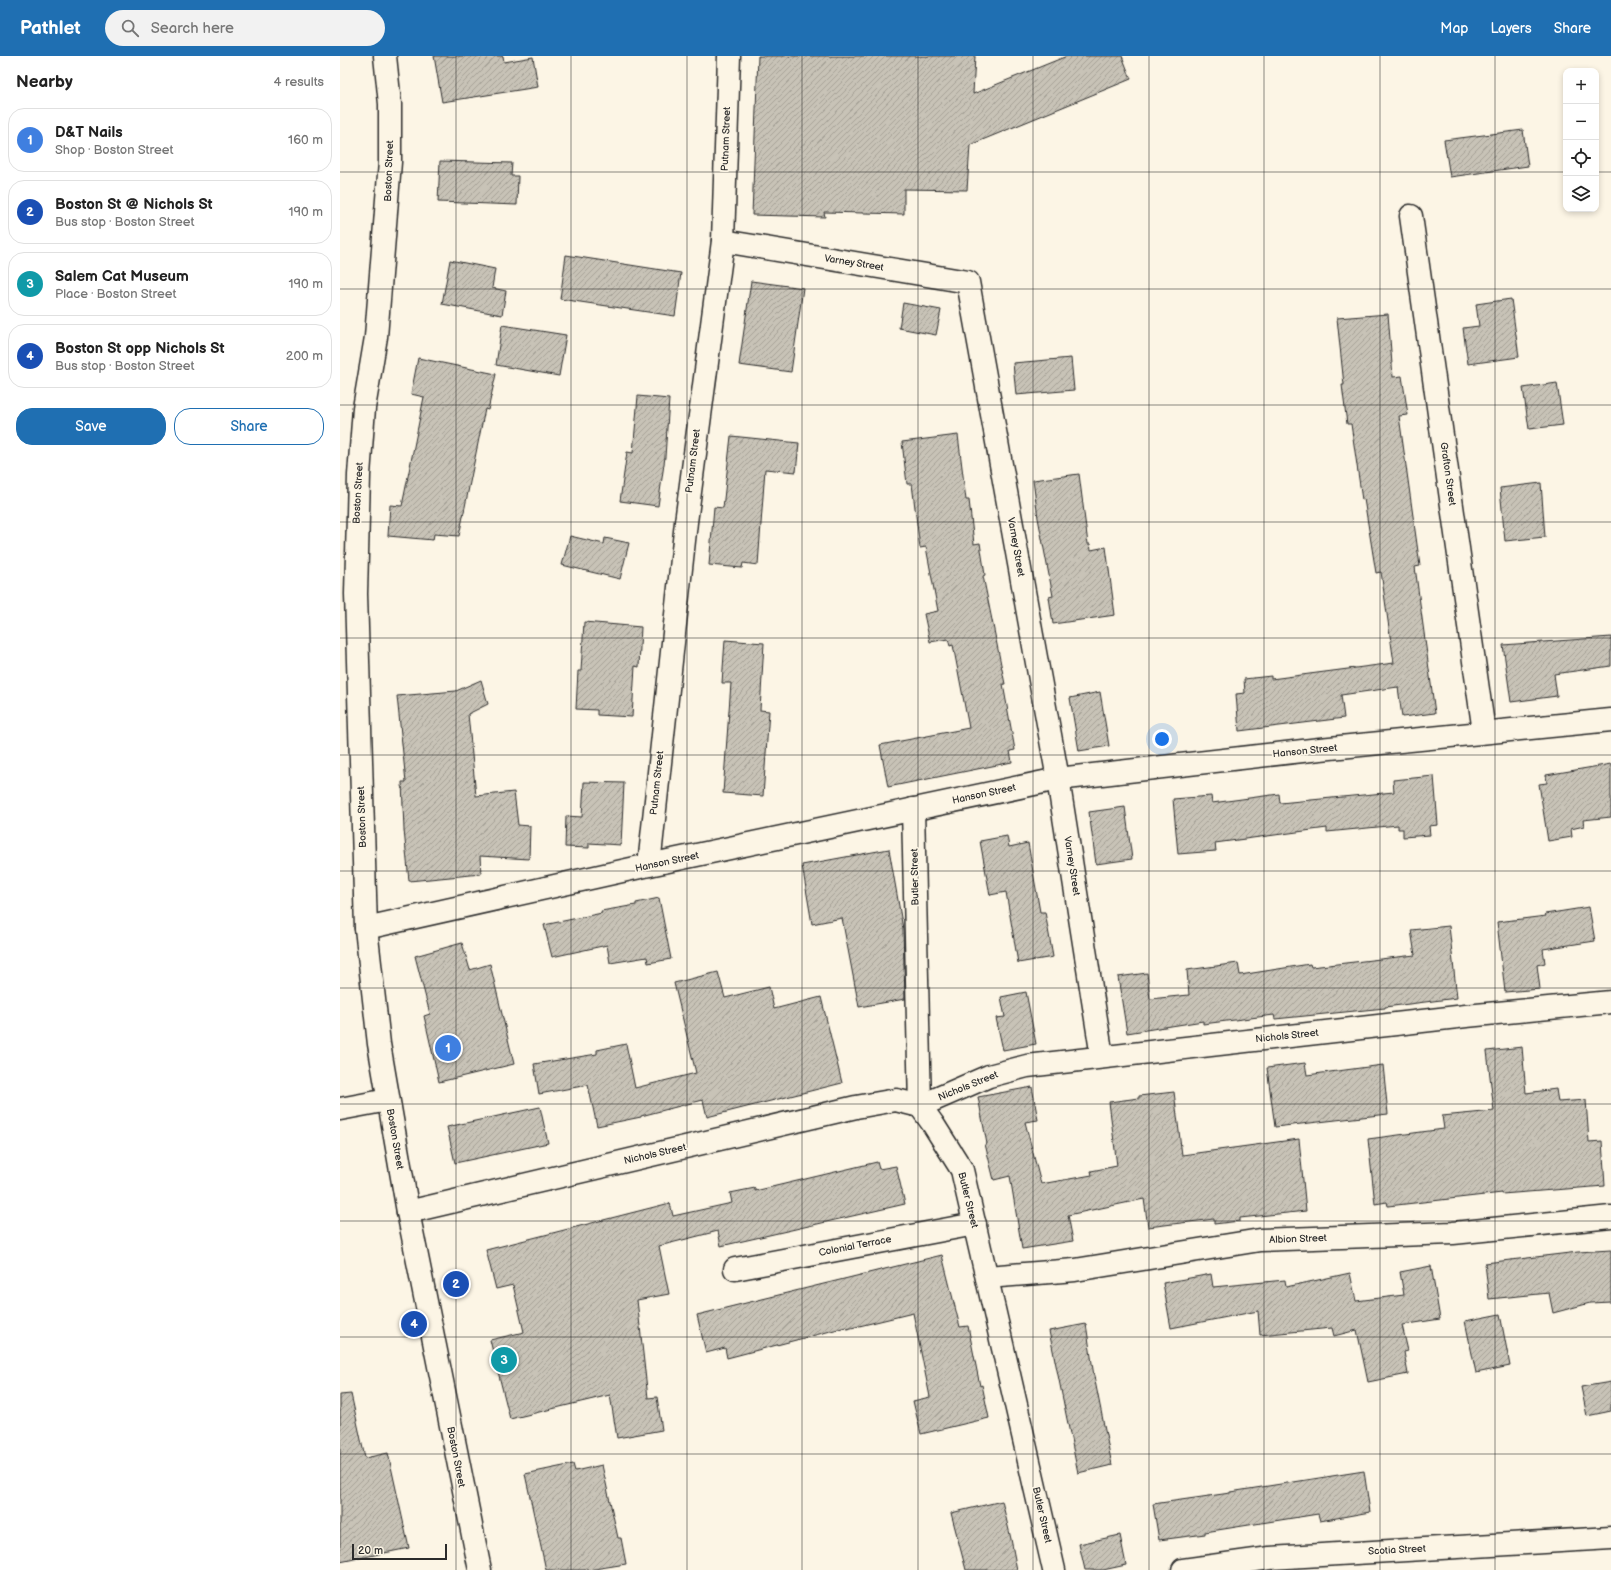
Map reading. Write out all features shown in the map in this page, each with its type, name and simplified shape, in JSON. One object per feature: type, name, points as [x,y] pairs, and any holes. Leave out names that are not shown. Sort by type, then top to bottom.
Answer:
[{"type":"street","name":"Boston Street","points":[[385,56],[390,104],[390,162],[376,337],[364,408],[356,540],[366,928],[379,1044],[388,1100],[408,1212],[480,1570]]},
{"type":"street","name":"Putnam Street","points":[[648,866],[686,522],[723,241],[729,56]]},
{"type":"street","name":"Grafton Street","points":[[1411,216],[1484,732]]},
{"type":"street","name":"Varney Street","points":[[723,241],[968,282],[1058,779],[1102,1057]]},
{"type":"street","name":"Hanson Street","points":[[366,928],[648,866],[1058,779],[1320,749],[1611,720]]},
{"type":"street","name":"Butler Street","points":[[913,809],[920,1106],[934,1124],[962,1170],[1054,1570]]},
{"type":"street","name":"Nichols Street","points":[[408,1212],[856,1107],[896,1100],[920,1106],[989,1076],[1027,1066],[1466,1016],[1611,1002]]},
{"type":"street","points":[[340,1109],[388,1100]]},
{"type":"street","name":"Albion Street","points":[[987,1277],[1075,1270],[1260,1240],[1453,1233],[1611,1217]]},
{"type":"street","name":"Colonial Terrace","points":[[735,1269],[975,1224]]},
{"type":"street","name":"Scotia Street","points":[[1183,1570],[1270,1558],[1611,1538]]},
{"type":"building","points":[[434,56],[503,56],[504,62],[533,57],[538,87],[442,102]]},
{"type":"building","points":[[758,56],[975,56],[973,94],[1067,56],[1122,56],[1131,79],[970,145],[967,190],[904,189],[904,214],[824,212],[825,217],[752,215]]},
{"type":"building","points":[[1523,130],[1528,166],[1450,177],[1444,140]]},
{"type":"building","points":[[440,161],[512,163],[511,176],[518,176],[517,205],[438,202]]},
{"type":"building","points":[[566,255],[681,273],[675,316],[560,299]]},
{"type":"building","points":[[450,260],[495,269],[492,288],[506,291],[502,315],[442,304]]},
{"type":"building","points":[[751,281],[803,288],[791,372],[739,365]]},
{"type":"building","points":[[1511,299],[1519,357],[1468,364],[1463,328],[1479,326],[1476,304]]},
{"type":"building","points":[[903,303],[941,310],[936,335],[899,328]]},
{"type":"building","points":[[1388,314],[1393,377],[1402,376],[1408,415],[1399,416],[1420,566],[1415,567],[1435,713],[1402,717],[1398,687],[1341,695],[1344,718],[1239,731],[1236,694],[1245,693],[1244,679],[1271,676],[1271,679],[1394,663],[1381,572],[1376,573],[1364,499],[1362,500],[1351,424],[1347,424],[1342,385],[1344,385],[1337,318]]},
{"type":"building","points":[[502,325],[566,335],[559,376],[496,365]]},
{"type":"building","points":[[418,358],[496,374],[488,410],[485,409],[459,536],[434,534],[433,540],[388,536],[390,505],[402,506],[424,397],[411,394]]},
{"type":"building","points":[[1071,358],[1074,390],[1016,395],[1013,363]]},
{"type":"building","points":[[1557,383],[1563,425],[1529,429],[1523,388]]},
{"type":"building","points":[[638,396],[669,399],[665,457],[658,506],[620,501],[627,452],[633,453]]},
{"type":"building","points":[[958,435],[966,500],[969,500],[974,544],[980,543],[985,575],[983,576],[1005,684],[1003,684],[1015,750],[1010,751],[1012,762],[888,787],[880,745],[969,728],[953,645],[950,646],[948,639],[930,642],[924,614],[938,611],[926,547],[920,548],[912,484],[907,484],[902,442]]},
{"type":"building","points":[[731,436],[799,443],[796,472],[765,469],[758,565],[743,563],[742,568],[709,565],[714,507],[723,508]]},
{"type":"building","points":[[1079,474],[1088,544],[1090,544],[1091,550],[1106,547],[1115,615],[1053,624],[1049,597],[1053,596],[1038,518],[1033,480]]},
{"type":"building","points":[[1541,483],[1545,537],[1505,541],[1500,488]]},
{"type":"building","points":[[570,536],[604,544],[605,538],[629,543],[620,579],[562,565]]},
{"type":"building","points":[[584,622],[641,627],[639,667],[635,666],[632,717],[597,715],[597,710],[576,709],[578,671],[581,671]]},
{"type":"building","points":[[1611,637],[1611,666],[1554,674],[1557,696],[1511,702],[1503,645]]},
{"type":"building","points":[[725,640],[764,643],[760,710],[769,711],[763,796],[723,793],[731,683],[722,683]]},
{"type":"building","points":[[481,680],[488,704],[468,714],[476,796],[514,792],[518,825],[530,826],[529,859],[480,856],[481,874],[409,881],[404,830],[402,782],[406,782],[397,696],[456,691]]},
{"type":"building","points":[[1100,692],[1109,746],[1079,751],[1070,698]]},
{"type":"building","points":[[1611,764],[1611,817],[1583,820],[1584,826],[1571,829],[1572,837],[1548,841],[1539,784],[1547,783],[1546,775]]},
{"type":"building","points":[[1434,776],[1438,825],[1429,826],[1430,835],[1403,837],[1403,829],[1398,829],[1398,825],[1327,832],[1327,828],[1215,843],[1216,851],[1178,854],[1173,799],[1211,796],[1212,803],[1279,794],[1280,803],[1394,792],[1393,780]]},
{"type":"building","points":[[584,782],[624,783],[621,845],[589,843],[589,848],[565,847],[566,816],[582,817]]},
{"type":"building","points":[[1125,807],[1132,859],[1096,864],[1089,812]]},
{"type":"building","points":[[1007,836],[1009,847],[1028,843],[1040,912],[1045,912],[1053,957],[1018,963],[1006,892],[990,895],[980,841]]},
{"type":"building","points":[[889,849],[903,929],[905,999],[859,1007],[842,918],[812,924],[802,865]]},
{"type":"building","points":[[659,898],[671,959],[648,963],[647,957],[610,963],[607,945],[552,957],[544,925],[602,913],[601,911],[636,905],[636,903]]},
{"type":"building","points":[[1589,907],[1595,941],[1543,949],[1545,963],[1537,965],[1540,989],[1505,992],[1497,922],[1546,916],[1545,914]]},
{"type":"building","points":[[1449,926],[1457,998],[1385,1008],[1275,1019],[1274,1015],[1203,1024],[1203,1021],[1127,1033],[1118,977],[1147,973],[1150,999],[1189,995],[1187,970],[1238,963],[1240,975],[1310,964],[1311,967],[1415,955],[1411,930]]},
{"type":"building","points":[[462,943],[470,970],[490,964],[514,1064],[439,1082],[424,1016],[430,1014],[415,956]]},
{"type":"building","points":[[718,972],[725,998],[769,987],[774,1009],[821,997],[842,1083],[707,1117],[703,1100],[641,1117],[597,1126],[588,1085],[539,1094],[534,1064],[597,1054],[597,1050],[626,1044],[635,1088],[696,1073],[674,983]]},
{"type":"building","points":[[1026,992],[1036,1044],[1003,1050],[996,1018],[1005,1017],[1001,997]]},
{"type":"building","points":[[1522,1047],[1526,1093],[1556,1089],[1558,1102],[1586,1100],[1589,1142],[1602,1141],[1605,1186],[1502,1193],[1388,1206],[1387,1202],[1375,1204],[1368,1139],[1444,1129],[1442,1116],[1494,1111],[1487,1051]]},
{"type":"building","points":[[1305,1063],[1307,1075],[1383,1065],[1388,1114],[1275,1127],[1267,1068]]},
{"type":"building","points":[[1032,1087],[1038,1120],[1025,1122],[1041,1184],[1092,1175],[1091,1171],[1117,1166],[1109,1102],[1139,1098],[1139,1096],[1174,1092],[1182,1155],[1299,1139],[1306,1211],[1240,1218],[1240,1221],[1214,1224],[1214,1219],[1148,1227],[1144,1199],[1068,1215],[1073,1241],[1022,1249],[1010,1176],[994,1180],[985,1144],[987,1144],[978,1097]]},
{"type":"building","points":[[540,1107],[548,1143],[455,1163],[447,1127]]},
{"type":"building","points":[[877,1162],[879,1169],[896,1166],[905,1204],[721,1246],[718,1231],[659,1246],[669,1294],[637,1300],[648,1398],[657,1397],[662,1430],[617,1438],[610,1395],[510,1419],[490,1340],[524,1332],[513,1285],[496,1289],[486,1250],[670,1203],[673,1216],[732,1203],[730,1193],[755,1188],[755,1191]]},
{"type":"building","points":[[1611,1250],[1611,1302],[1590,1303],[1553,1313],[1549,1293],[1489,1299],[1485,1263],[1578,1252]]},
{"type":"building","points":[[942,1255],[960,1327],[968,1326],[980,1386],[982,1385],[989,1418],[921,1434],[913,1401],[930,1397],[913,1313],[847,1329],[846,1327],[727,1358],[725,1348],[706,1353],[697,1315]]},
{"type":"building","points":[[1431,1266],[1440,1319],[1402,1325],[1408,1351],[1404,1352],[1408,1374],[1368,1382],[1357,1330],[1334,1336],[1332,1328],[1260,1335],[1258,1311],[1171,1328],[1163,1283],[1211,1274],[1213,1287],[1285,1280],[1286,1287],[1350,1273],[1356,1301],[1404,1295],[1400,1272]]},
{"type":"building","points":[[1500,1314],[1510,1366],[1476,1373],[1465,1321]]},
{"type":"building","points":[[1086,1324],[1094,1376],[1112,1465],[1078,1473],[1049,1331]]},
{"type":"building","points":[[1611,1382],[1611,1411],[1587,1416],[1581,1387]]},
{"type":"building","points":[[351,1394],[365,1458],[388,1453],[409,1548],[340,1562],[340,1395]]},
{"type":"building","points":[[573,1464],[575,1471],[602,1465],[618,1538],[621,1538],[626,1564],[588,1570],[546,1570],[525,1474]]},
{"type":"building","points":[[1364,1471],[1370,1512],[1320,1521],[1318,1514],[1205,1532],[1205,1534],[1159,1540],[1153,1504]]},
{"type":"building","points":[[1002,1501],[1017,1570],[966,1570],[951,1513]]},
{"type":"building","points":[[1120,1535],[1126,1565],[1103,1570],[1085,1570],[1079,1544]]},
{"type":"place","name":"D&T Nails","points":[[448,1048]]},
{"type":"place","name":"Boston St @ Nichols St","points":[[456,1284]]},
{"type":"place","name":"Boston St opp Nichols St","points":[[414,1324]]},
{"type":"place","name":"Salem Cat Museum","points":[[504,1360]]}]
